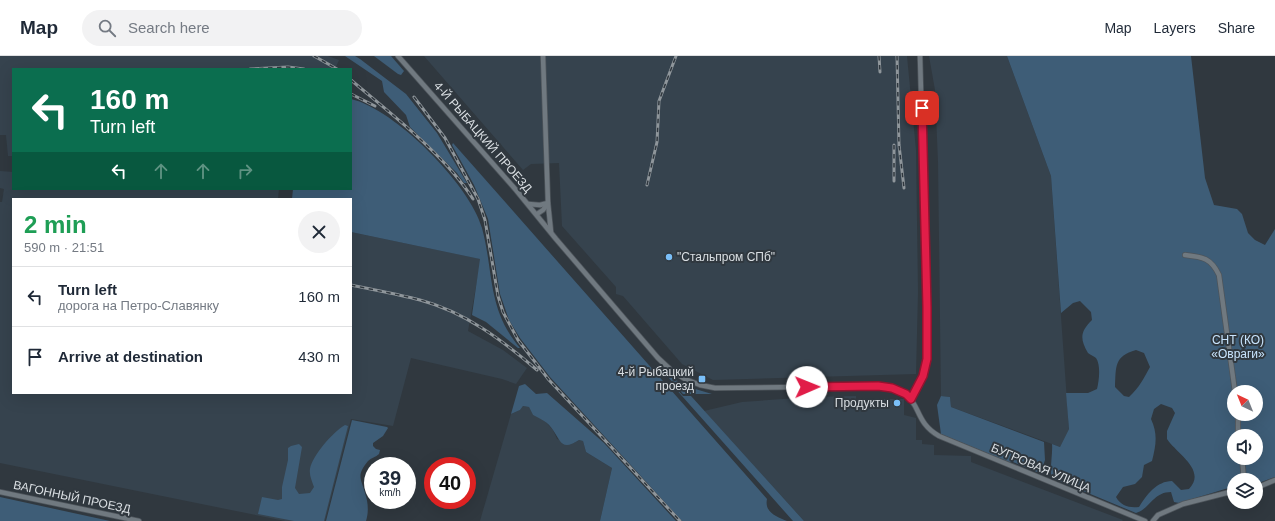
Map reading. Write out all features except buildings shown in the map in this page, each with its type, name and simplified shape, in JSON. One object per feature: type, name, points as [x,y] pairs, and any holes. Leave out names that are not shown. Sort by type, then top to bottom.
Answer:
[{"type":"street","name":"4-Й РЫБАЦКИЙ ПРОЕЗД","points":[[398,56],[537,214],[658,358],[672,371],[685,379],[708,387],[878,386],[900,390],[911,399]]},
{"type":"street","points":[[543,56],[548,203],[551,232]]},
{"type":"street","points":[[911,399],[923,376],[927,359],[927,307],[920,56]]},
{"type":"street","points":[[528,204],[540,205],[548,203]]},
{"type":"street","points":[[537,214],[543,210],[548,203]]},
{"type":"street","points":[[1185,255],[1204,258],[1211,262],[1219,276],[1235,385]]},
{"type":"street","name":"БУГРОВАЯ УЛИЦА","points":[[911,399],[921,418],[934,433],[1083,497],[1143,520]]},
{"type":"street","points":[[1263,485],[1275,480]]},
{"type":"street","name":"ВАГОННЫЙ ПРОЕЗД","points":[[0,492],[139,521]]},
{"type":"street","points":[[1153,521],[1158,515],[1184,504],[1227,493]]},
{"type":"shaded area","points":[[0,56],[328,56],[339,60],[335,68],[12,68],[12,156],[8,156],[6,135],[0,135]]},
{"type":"shaded area","points":[[424,56],[907,56],[916,150],[918,292],[916,374],[713,380],[682,364],[623,296],[616,294],[616,287],[562,226],[559,163],[531,164],[523,170]]},
{"type":"shaded area","points":[[929,56],[1007,56],[1051,176],[1069,429],[1060,447],[951,407],[950,397],[941,396],[938,162],[935,90]]},
{"type":"shaded area","points":[[0,171],[12,172],[12,190],[279,190],[278,198],[12,198],[12,394],[352,394],[352,232],[481,259],[468,331],[503,350],[527,368],[516,384],[502,379],[411,358],[393,426],[351,419],[325,521],[285,521],[0,463],[0,202],[2,202],[4,189],[0,188]]},
{"type":"shaded area","points":[[856,396],[856,399],[904,399],[904,415],[916,418],[916,440],[922,440],[922,444],[934,445],[934,455],[971,456],[971,462],[1123,520],[804,521],[704,411],[742,402],[810,397]]},
{"type":"shaded area","points":[[523,406],[529,407],[533,415],[544,420],[553,430],[557,439],[574,443],[579,440],[583,441],[586,452],[612,468],[600,521],[480,521],[511,414],[520,410]]},
{"type":"green space","points":[[345,56],[355,56],[360,59],[406,94],[437,133],[467,183],[464,183],[457,173],[410,127],[406,115],[384,92],[382,81]]},
{"type":"green space","points":[[374,56],[391,56],[404,71],[401,75],[398,74]]},
{"type":"green space","name":"СНТ (КО) «Овраги»","points":[[1007,56],[1191,56],[1205,178],[1214,205],[1237,209],[1242,214],[1248,233],[1255,240],[1265,245],[1275,229],[1275,477],[1263,481],[1263,473],[1227,473],[1227,489],[1179,503],[1174,502],[1171,492],[1165,493],[1136,513],[1052,478],[1052,444],[1060,447],[1069,429],[1066,393],[1088,393],[1097,389],[1099,373],[1098,361],[1095,357],[1088,353],[1082,339],[1085,328],[1092,320],[1091,312],[1080,301],[1073,303],[1061,313],[1051,176]],"holes":[[[1136,350],[1144,353],[1150,367],[1133,394],[1129,397],[1124,396],[1115,387],[1116,368],[1120,359],[1129,352]],[[1161,404],[1172,408],[1175,413],[1167,431],[1167,439],[1193,469],[1195,475],[1194,482],[1189,489],[1181,490],[1172,481],[1162,483],[1152,490],[1139,507],[1129,507],[1120,502],[1116,497],[1123,487],[1135,484],[1142,477],[1144,465],[1152,461],[1156,440],[1155,430],[1151,419],[1154,409]]]},
{"type":"green space","points":[[352,99],[369,106],[388,117],[409,133],[447,171],[463,191],[475,211],[482,228],[486,244],[493,290],[497,305],[509,333],[520,348],[518,348],[486,322],[472,315],[480,259],[352,232],[352,198],[292,198],[293,190],[352,190]]},
{"type":"green space","points":[[453,143],[767,499],[768,508],[772,514],[787,521],[682,521],[550,377],[520,338],[509,320],[500,294],[488,219],[474,185],[452,145]]},
{"type":"green space","points":[[661,369],[679,382],[712,394],[683,394]]},
{"type":"green space","points":[[525,384],[536,394],[547,393],[604,443],[676,521],[600,521],[612,468],[586,452],[583,441],[579,440],[569,445],[563,444],[549,425],[533,415],[529,407],[523,406],[520,410],[511,414],[519,386]]},
{"type":"green space","points":[[674,387],[683,396],[691,396],[804,521],[793,521]]},
{"type":"green space","points":[[941,396],[950,397],[951,407],[1044,442],[1045,460],[1042,469],[1037,472],[941,434],[937,405]]},
{"type":"green space","points":[[352,420],[387,427],[388,428],[383,436],[373,443],[373,446],[376,449],[380,450],[379,454],[374,457],[364,457],[364,466],[360,477],[364,490],[364,509],[368,509],[366,521],[326,521]]},
{"type":"green space","points":[[345,425],[348,426],[324,521],[294,521],[258,514],[262,497],[278,500],[282,499],[282,487],[288,460],[288,448],[299,444],[302,447],[295,488],[299,494],[310,493],[314,487],[310,469],[315,458],[329,439]]},
{"type":"green space","points":[[0,497],[110,521],[0,521]]},
{"type":"railway","points":[[314,56],[335,68]]},
{"type":"railway","points":[[647,185],[657,142],[659,101],[676,56]]},
{"type":"railway","points":[[879,56],[880,72]]},
{"type":"railway","points":[[897,56],[899,145],[904,188]]},
{"type":"railway","points":[[269,68],[296,68]]},
{"type":"railway","points":[[352,81],[433,151],[448,167],[473,199]]},
{"type":"railway","points":[[352,94],[375,106]]},
{"type":"railway","points":[[414,97],[445,138],[478,199],[485,220],[498,296],[503,312],[518,340],[549,380],[680,521]]},
{"type":"railway","points":[[894,145],[894,181]]},
{"type":"railway","points":[[352,285],[437,305],[482,328],[537,370]]},
{"type":"place","name":"\"Стальпром СПб\"","points":[[669,257]]},
{"type":"place","name":"4-й Рыбацкий проезд","points":[[702,379]]},
{"type":"place","name":"Продукты","points":[[897,403]]},
{"type":"route","points":[[807,387],[878,386],[900,390],[911,399],[923,376],[927,359],[927,307],[922,108]]}]
